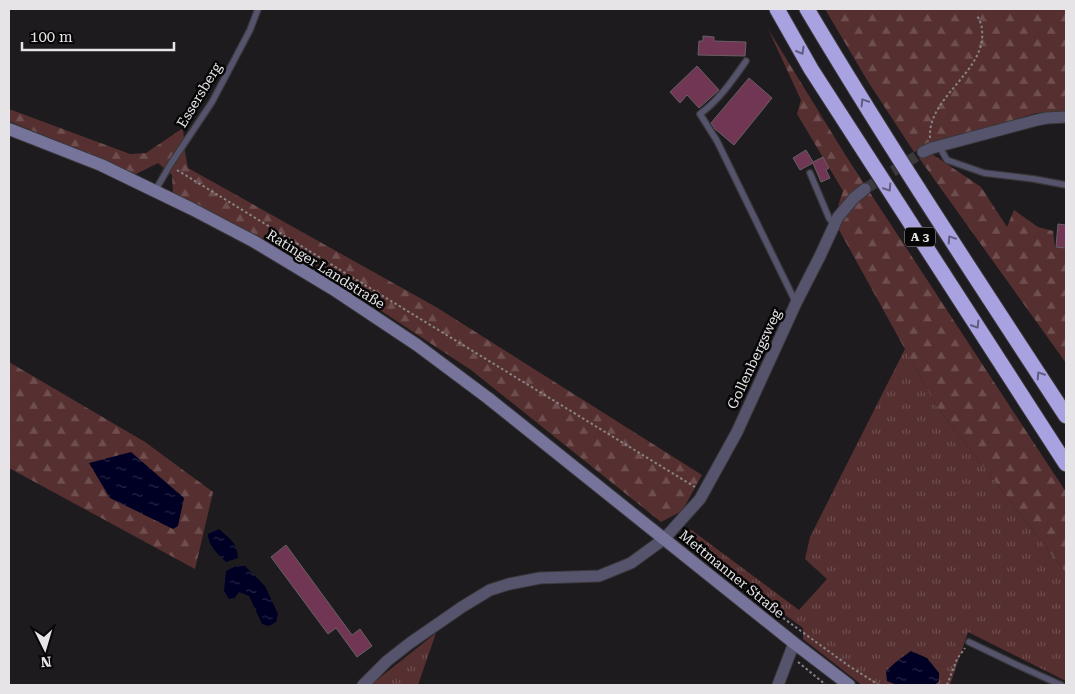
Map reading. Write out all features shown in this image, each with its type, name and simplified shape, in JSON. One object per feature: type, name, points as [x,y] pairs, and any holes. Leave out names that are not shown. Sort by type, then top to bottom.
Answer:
[{"type":"highway","name":"A 3","points":[[777,9],[812,69],[1066,464]]},
{"type":"highway","name":"A 3","points":[[807,9],[933,212],[1066,416]]},
{"type":"main road","name":"Ratinger Landstraße","points":[[9,129],[101,165],[155,191],[253,241],[341,294],[488,398],[596,485]]},
{"type":"main road","name":"Mettmanner Straße","points":[[596,485],[664,539],[791,649],[849,685]]},
{"type":"street","points":[[931,149],[1037,120],[1066,117]]},
{"type":"street","name":"Gollenbergsweg","points":[[363,685],[387,661],[410,643],[490,590],[540,578],[599,576],[631,563],[664,539],[700,499],[737,432],[838,217],[854,198],[865,189]]},
{"type":"street","points":[[778,685],[791,649]]},
{"type":"lane","name":"Essersberg","points":[[155,191],[212,102],[250,30],[258,9]]},
{"type":"lane","points":[[746,61],[711,106],[700,114],[717,141],[796,303]]},
{"type":"lane","points":[[931,149],[947,160],[984,173],[1066,185]]},
{"type":"lane","points":[[810,173],[829,218],[834,225]]},
{"type":"lane","points":[[969,642],[1061,685]]},
{"type":"path","points":[[931,149],[930,130],[932,120],[939,107],[966,73],[980,48],[983,31],[977,15]]},
{"type":"path","points":[[170,166],[704,492]]},
{"type":"path","points":[[795,626],[849,666],[879,685]]},
{"type":"path","points":[[947,685],[957,659],[969,642]]},
{"type":"path","points":[[791,649],[826,685]]},
{"type":"green space","points":[[825,9],[1066,9],[1066,112],[1036,113],[914,152],[867,80]]},
{"type":"green space","points":[[768,29],[846,156],[1066,492],[1066,573],[937,407],[838,228],[848,214],[838,206],[843,191],[797,114],[801,100]]},
{"type":"green space","points":[[9,109],[130,154],[146,153],[183,128],[188,168],[436,307],[702,475],[682,511],[661,522],[471,370],[304,260],[173,194],[172,175],[158,163],[134,175],[9,121]]},
{"type":"green space","points":[[932,154],[981,187],[1007,227],[1014,210],[1038,227],[1053,231],[1055,247],[1066,248],[1066,363],[919,158]]},
{"type":"green space","points":[[905,349],[937,407],[1066,573],[1066,681],[968,632],[950,685],[862,685],[803,639],[803,628],[684,540],[690,529],[799,610],[827,579],[805,559],[810,537]]},
{"type":"green space","points":[[9,362],[145,442],[213,492],[195,569],[9,468]]},
{"type":"green space","points":[[436,633],[418,685],[372,685],[373,683]]},
{"type":"water","points":[[131,452],[184,498],[178,526],[173,529],[110,498],[89,463]]},
{"type":"water","points":[[219,529],[234,544],[238,558],[226,562],[212,546],[208,534]]},
{"type":"water","points":[[236,566],[245,566],[265,586],[278,614],[276,622],[269,626],[262,624],[249,596],[239,592],[234,599],[229,599],[224,591],[226,571]]},
{"type":"water","points":[[911,651],[927,658],[939,673],[939,681],[935,685],[897,685],[887,681],[886,671]]},
{"type":"building","points":[[703,36],[714,37],[714,41],[746,42],[745,56],[698,55],[699,41],[703,41]]},
{"type":"building","points":[[697,66],[719,90],[699,108],[687,95],[680,103],[670,92]]},
{"type":"building","points":[[749,78],[772,98],[734,145],[715,129],[711,123]]},
{"type":"building","points":[[806,150],[813,162],[823,157],[829,168],[826,170],[830,178],[821,182],[813,163],[800,170],[793,158]]},
{"type":"building","points":[[1058,224],[1066,225],[1066,248],[1056,247]]},
{"type":"building","points":[[286,545],[352,635],[360,629],[372,646],[357,657],[336,628],[328,634],[271,557]]},
{"type":"tunnel","points":[[865,189],[923,152]]}]
